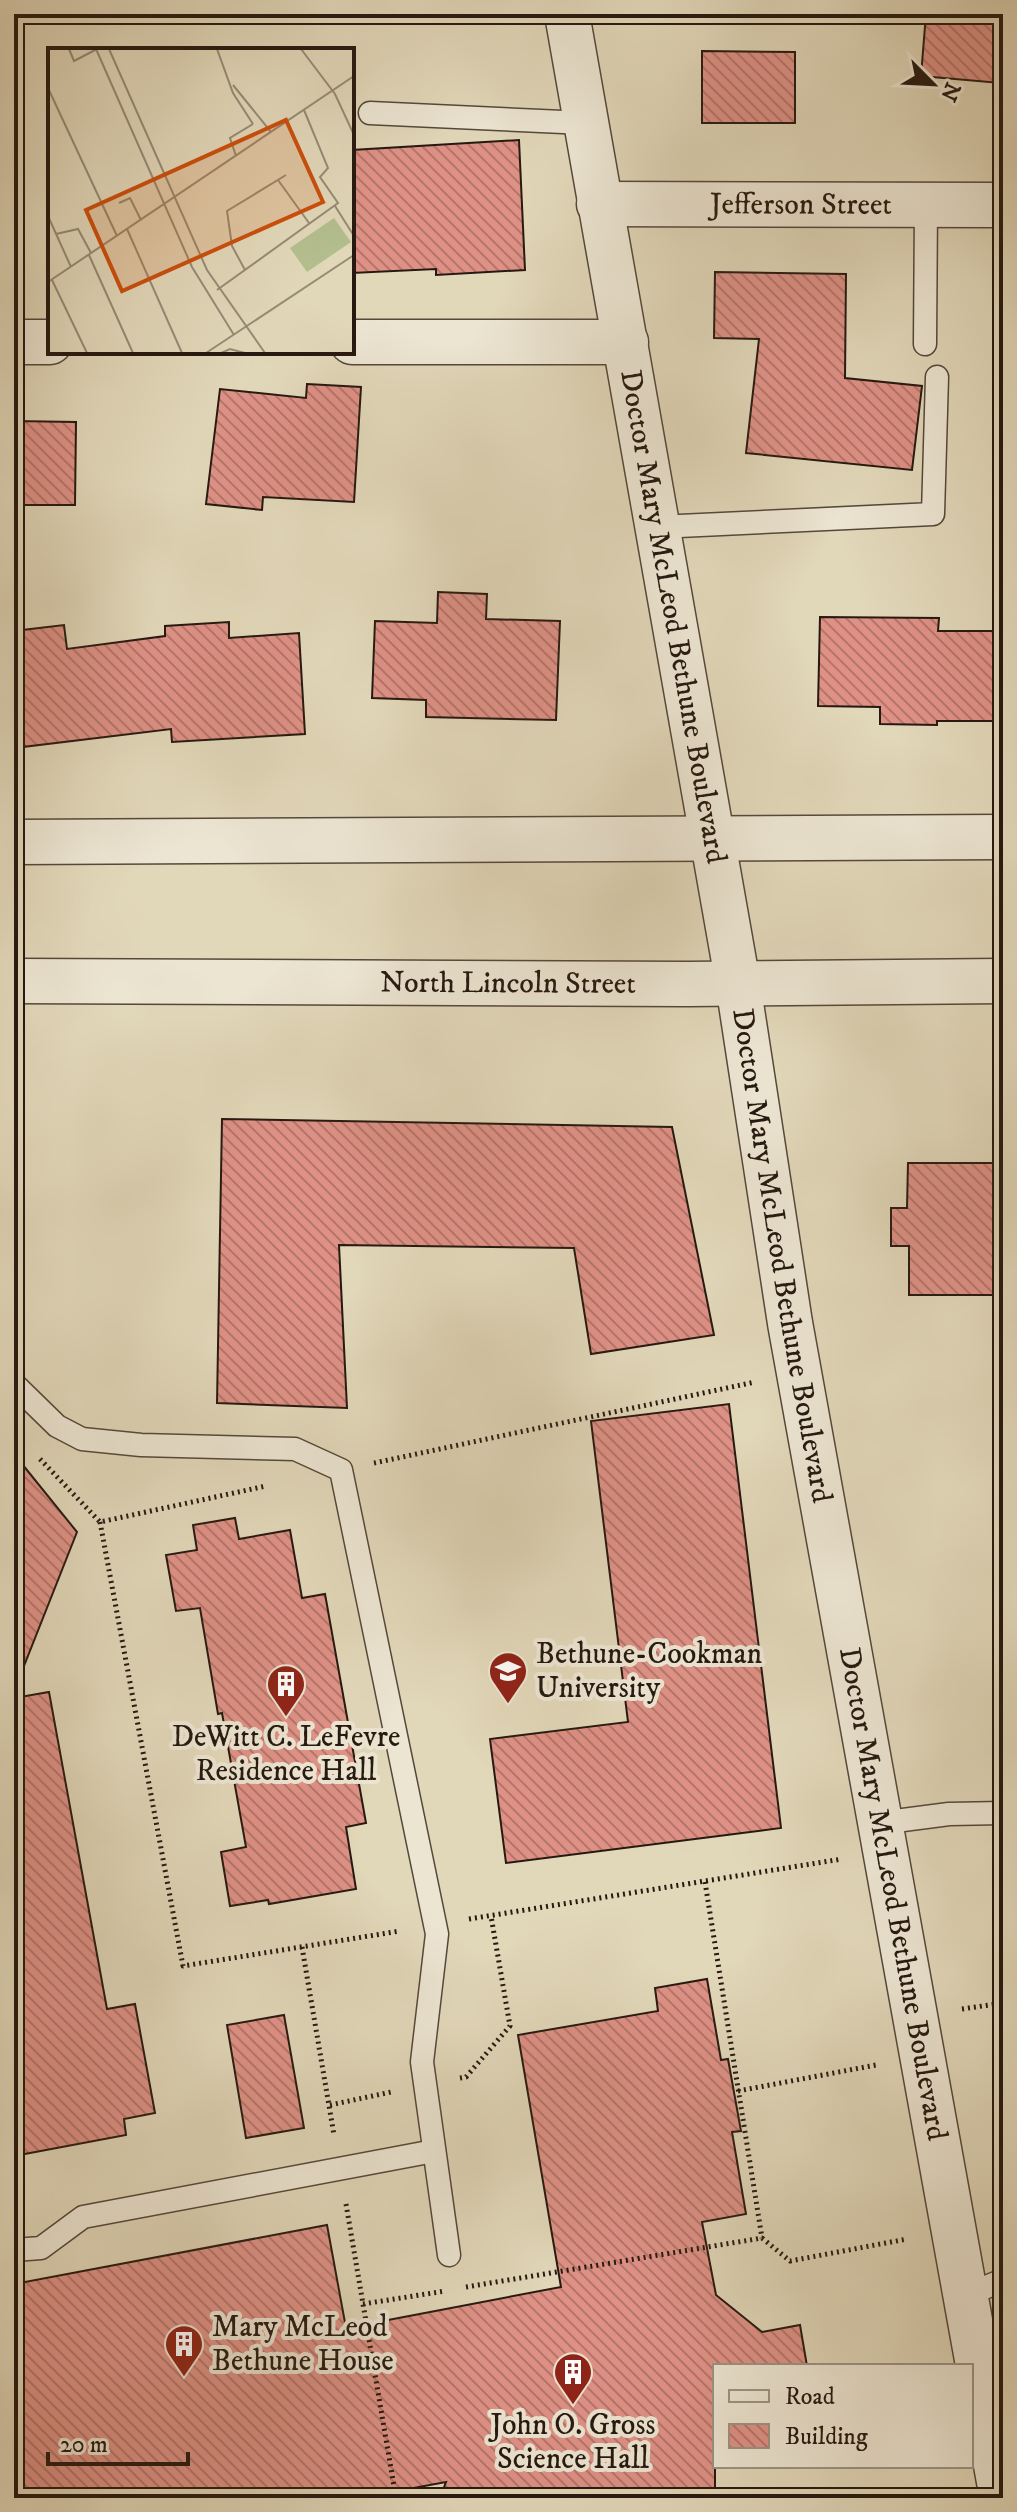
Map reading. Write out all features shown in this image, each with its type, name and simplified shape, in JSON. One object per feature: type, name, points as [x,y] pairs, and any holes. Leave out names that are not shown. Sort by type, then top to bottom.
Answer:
[{"type":"street","name":"Doctor Mary McLeod Bethune Boulevard","points":[[567,14],[738,984],[790,1323],[883,1837],[984,2288],[1002,2498]]},
{"type":"street","name":"Jefferson Street","points":[[599,204],[1003,205]]},
{"type":"street","points":[[14,342],[48,342]]},
{"type":"street","points":[[354,342],[626,342]]},
{"type":"street","points":[[14,842],[1003,837]]},
{"type":"street","name":"North Lincoln Street","points":[[14,981],[738,984],[1003,981]]},
{"type":"lane","points":[[370,113],[585,123]]},
{"type":"lane","points":[[925,344],[926,205]]},
{"type":"lane","points":[[658,527],[933,514],[937,377]]},
{"type":"lane","points":[[14,1384],[57,1426],[82,1439],[141,1445],[295,1449],[341,1470],[436,1925],[422,2062],[449,2255]]},
{"type":"lane","points":[[883,1837],[949,1814],[1003,1813]]},
{"type":"lane","points":[[14,2250],[41,2248],[83,2217],[434,2151]]},
{"type":"path","points":[[100,1522],[183,1966],[705,1882],[883,1837]]},
{"type":"path","points":[[705,1882],[762,2238],[790,2261],[907,2239]]},
{"type":"path","points":[[302,1947],[396,2498]]},
{"type":"path","points":[[962,2009],[1003,2003]]},
{"type":"path","points":[[738,2091],[876,2065]]},
{"type":"path","points":[[363,2304],[762,2238]]},
{"type":"building","points":[[926,14],[1003,14],[1000,83],[921,76]]},
{"type":"building","points":[[702,51],[795,52],[795,123],[702,123]]},
{"type":"building","points":[[519,140],[525,270],[436,275],[436,269],[354,273],[354,150]]},
{"type":"building","points":[[715,272],[846,274],[845,378],[922,386],[912,470],[746,453],[759,339],[714,338]]},
{"type":"building","points":[[307,384],[361,387],[354,502],[263,497],[262,510],[206,504],[220,389],[306,398]]},
{"type":"building","points":[[14,421],[76,422],[75,505],[14,505]]},
{"type":"building","points":[[438,592],[487,594],[486,619],[560,621],[556,720],[426,717],[426,700],[372,698],[375,621],[437,623]]},
{"type":"building","points":[[820,617],[939,618],[938,631],[1003,631],[1003,721],[880,724],[880,707],[818,706]]},
{"type":"building","points":[[229,622],[229,638],[299,633],[305,734],[172,742],[171,729],[14,748],[14,631],[64,625],[67,649],[165,636],[165,626]]},
{"type":"building","points":[[222,1119],[672,1127],[714,1335],[591,1354],[574,1248],[339,1245],[347,1408],[217,1403]]},
{"type":"building","points":[[908,1163],[1003,1163],[1003,1295],[909,1295],[909,1246],[891,1246],[891,1208],[907,1208]]},
{"type":"building","points":[[729,1404],[781,1828],[506,1863],[490,1739],[628,1722],[591,1421]]},
{"type":"building","points":[[14,1454],[77,1532],[16,1686],[14,1685]]},
{"type":"building","name":"DeWitt C. LeFevre Residence Hall","points":[[235,1518],[239,1539],[290,1530],[302,1598],[325,1594],[366,1823],[346,1827],[356,1889],[269,1904],[268,1900],[230,1906],[221,1852],[246,1847],[222,1713],[218,1714],[200,1608],[176,1611],[166,1555],[197,1550],[193,1525]]},
{"type":"building","points":[[49,1692],[107,2009],[135,2004],[155,2113],[124,2119],[126,2135],[14,2156],[14,1698]]},
{"type":"building","points":[[707,1979],[721,2060],[728,2059],[741,2131],[732,2132],[746,2214],[702,2222],[716,2295],[762,2332],[800,2325],[807,2364],[713,2364],[715,2498],[600,2490],[597,2498],[440,2498],[446,2482],[359,2498],[19,2498],[14,2472],[14,2284],[327,2225],[346,2328],[561,2287],[518,2035],[658,2011],[655,1988]]},
{"type":"building","points":[[284,2015],[304,2128],[246,2138],[227,2025]]},
{"type":"place","name":"Bethune-Cookman University","points":[[508,1705]]},
{"type":"place","name":"DeWitt C. LeFevre Residence Hall","points":[[286,1718]]},
{"type":"place","name":"Mary McLeod Bethune House","points":[[184,2378]]},
{"type":"place","name":"John O. Gross Science Hall","points":[[573,2406]]}]
